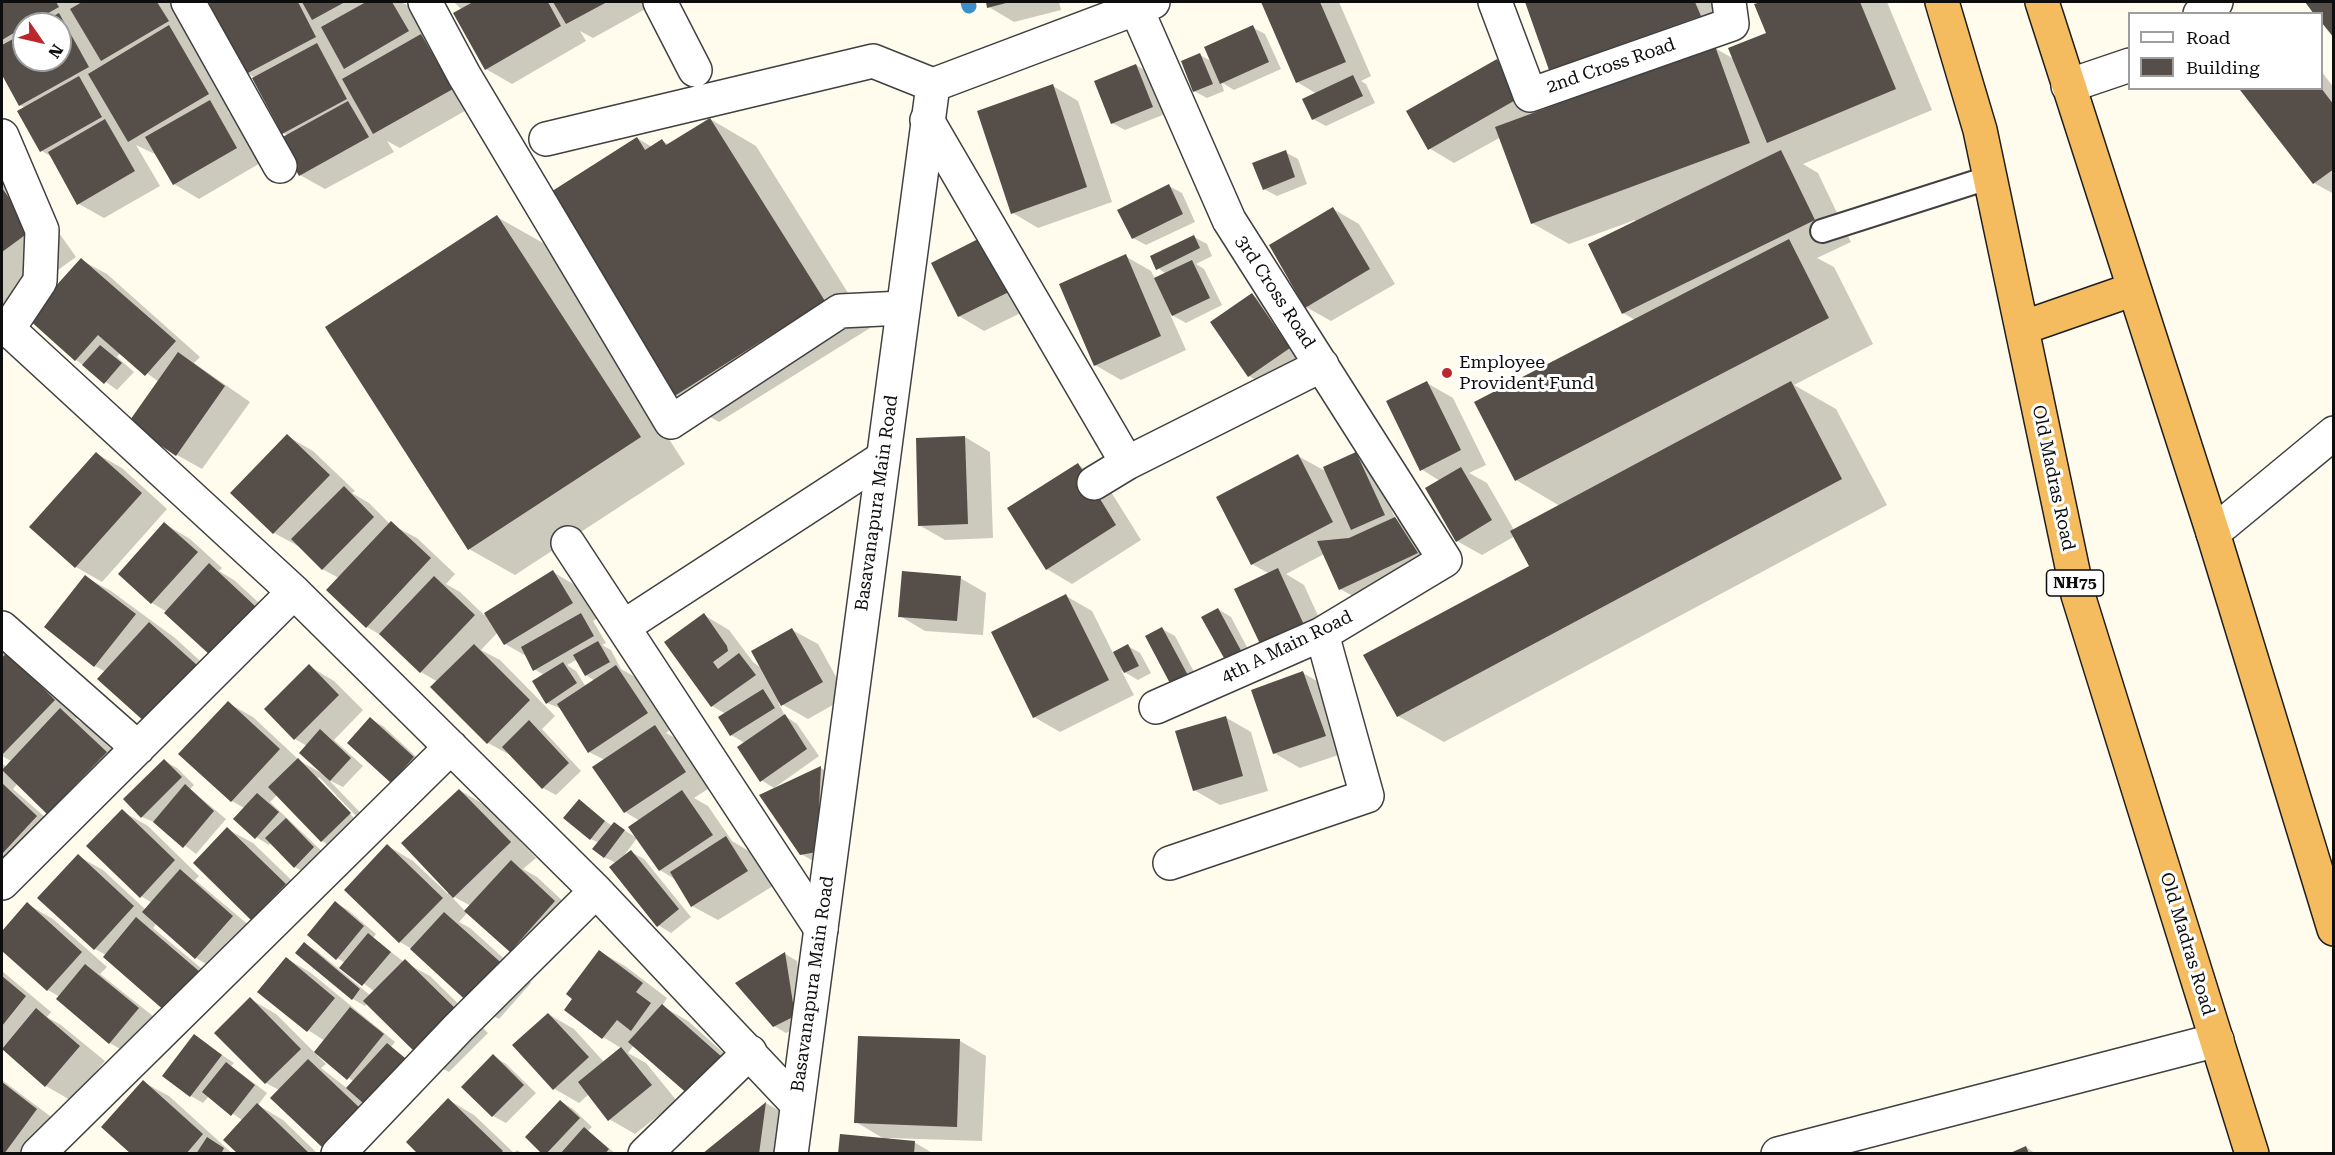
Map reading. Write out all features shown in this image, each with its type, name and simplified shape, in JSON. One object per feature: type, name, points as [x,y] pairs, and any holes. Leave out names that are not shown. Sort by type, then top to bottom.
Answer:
[{"type":"highway","name":"Old Madras Road","points":[[1942,2],[1980,130],[1991,177],[2078,595],[2252,1154]]},
{"type":"highway","points":[[2042,2],[2213,533],[2334,929]]},
{"type":"highway","points":[[2022,328],[2134,289]]},
{"type":"street","points":[[188,2],[280,166]]},
{"type":"street","points":[[425,2],[464,75],[671,422],[840,311],[903,308]]},
{"type":"street","points":[[660,2],[695,70]]},
{"type":"street","name":"2nd Cross Road","points":[[1495,2],[1530,95],[1732,24],[1729,2]]},
{"type":"street","points":[[2203,12],[2216,2]]},
{"type":"street","points":[[546,139],[873,61],[933,85],[1144,5]]},
{"type":"street","name":"3rd Cross Road","points":[[1144,5],[1229,220],[1445,560]]},
{"type":"street","points":[[2068,86],[2128,66]]},
{"type":"street","name":"Basavanapura Main Road","points":[[791,1154],[933,85]]},
{"type":"street","points":[[927,120],[1127,463]]},
{"type":"street","points":[[2,136],[42,230],[40,280],[5,332],[294,592],[596,891],[797,1104]]},
{"type":"street","points":[[1094,483],[1127,463],[1322,365]]},
{"type":"street","points":[[2213,533],[2334,433]]},
{"type":"street","points":[[623,627],[883,458]]},
{"type":"street","points":[[568,543],[820,929]]},
{"type":"street","name":"4th A Main Road","points":[[1156,708],[1322,634],[1445,560]]},
{"type":"street","points":[[2,883],[294,592]]},
{"type":"street","points":[[2,628],[138,748]]},
{"type":"street","points":[[1170,863],[1367,796],[1322,634]]},
{"type":"street","points":[[38,1154],[451,747]]},
{"type":"street","points":[[338,1154],[459,1027],[596,891]]},
{"type":"street","points":[[1778,1154],[2217,1040]]},
{"type":"street","points":[[645,1154],[750,1052]]},
{"type":"lane","points":[[1822,231],[1991,177]]},
{"type":"building","points":[[2,2],[56,2],[59,7],[50,12],[12,12],[12,34],[2,40]]},
{"type":"building","points":[[82,2],[157,2],[169,21],[101,61],[70,9]]},
{"type":"building","points":[[213,2],[298,2],[316,37],[246,74],[208,4]]},
{"type":"building","points":[[302,2],[345,2],[312,20]]},
{"type":"building","points":[[366,2],[392,2],[409,31],[344,69],[321,27]]},
{"type":"building","points":[[473,2],[548,2],[561,26],[485,70],[453,13]]},
{"type":"building","points":[[553,2],[607,2],[566,24]]},
{"type":"building","points":[[986,2],[1010,2],[987,8]]},
{"type":"building","points":[[1261,2],[1320,2],[1346,62],[1296,83]]},
{"type":"building","points":[[1525,2],[1695,2],[1701,16],[1549,70]]},
{"type":"building","points":[[1761,2],[1860,2],[1896,89],[1767,143],[1728,48],[1766,33],[1754,4]]},
{"type":"building","points":[[2305,2],[2334,2],[2334,38],[2323,24],[2323,12],[2312,12]]},
{"type":"building","points":[[169,25],[209,94],[128,142],[88,74]]},
{"type":"building","points":[[1253,25],[1269,62],[1220,84],[1204,47]]},
{"type":"building","points":[[421,34],[453,89],[373,134],[342,79]]},
{"type":"building","points":[[72,36],[89,67],[19,106],[2,75],[2,45],[12,40],[12,72],[72,72]]},
{"type":"building","points":[[317,43],[347,99],[282,134],[252,78]]},
{"type":"building","points":[[1715,46],[1750,143],[1531,224],[1495,127]]},
{"type":"building","points":[[1200,53],[1213,84],[1193,92],[1181,61]]},
{"type":"building","points":[[1497,59],[1519,98],[1428,150],[1406,111]]},
{"type":"building","points":[[1136,64],[1153,107],[1111,124],[1094,81]]},
{"type":"building","points":[[1353,75],[1363,96],[1312,120],[1302,99]]},
{"type":"building","points":[[79,76],[102,117],[40,152],[17,111]]},
{"type":"building","points":[[1053,84],[1087,187],[1011,214],[977,111]]},
{"type":"building","points":[[2240,90],[2323,90],[2334,105],[2334,169],[2313,184]]},
{"type":"building","points":[[210,100],[237,148],[173,185],[145,137]]},
{"type":"building","points":[[348,101],[369,137],[299,176],[279,139]]},
{"type":"building","points":[[710,118],[825,301],[673,397],[546,195],[637,137],[645,150],[662,139],[666,145]]},
{"type":"building","points":[[105,119],[135,171],[77,205],[48,152]]},
{"type":"building","points":[[1286,150],[1295,177],[1263,190],[1252,163]]},
{"type":"building","points":[[1781,150],[1815,220],[1622,314],[1588,244]]},
{"type":"building","points":[[1169,184],[1183,214],[1132,239],[1117,210]]},
{"type":"building","points":[[2,188],[32,230],[2,252]]},
{"type":"building","points":[[1333,207],[1370,269],[1305,308],[1269,245]]},
{"type":"building","points":[[497,215],[641,437],[468,550],[325,327]]},
{"type":"building","points":[[986,235],[1013,290],[958,317],[931,263]]},
{"type":"building","points":[[1194,235],[1200,248],[1156,270],[1150,256]]},
{"type":"building","points":[[1789,239],[1829,318],[1515,481],[1474,402]]},
{"type":"building","points":[[1126,254],[1161,336],[1094,366],[1059,284]]},
{"type":"building","points":[[81,258],[176,341],[145,376],[98,335],[75,361],[27,318]]},
{"type":"building","points":[[1192,260],[1210,298],[1172,316],[1154,278]]},
{"type":"building","points":[[1252,293],[1290,348],[1248,377],[1210,322]]},
{"type":"building","points":[[100,345],[122,363],[104,384],[82,365]]},
{"type":"building","points":[[178,352],[225,386],[176,456],[128,423]]},
{"type":"building","points":[[1427,381],[1461,450],[1420,471],[1386,401]]},
{"type":"building","points":[[1791,381],[1842,479],[1397,717],[1363,655],[1529,566],[1510,531]]},
{"type":"building","points":[[287,434],[330,475],[273,534],[230,493]]},
{"type":"building","points":[[965,436],[968,524],[918,526],[916,438]]},
{"type":"building","points":[[96,452],[142,493],[75,568],[29,527]]},
{"type":"building","points":[[1356,452],[1385,515],[1351,530],[1323,467]]},
{"type":"building","points":[[1298,454],[1333,522],[1251,565],[1216,497]]},
{"type":"building","points":[[1078,463],[1116,525],[1046,570],[1007,508]]},
{"type":"building","points":[[1461,467],[1492,520],[1456,542],[1425,488]]},
{"type":"building","points":[[344,486],[374,517],[322,570],[291,539]]},
{"type":"building","points":[[1395,517],[1418,553],[1339,590],[1317,541],[1349,538]]},
{"type":"building","points":[[391,521],[431,558],[366,628],[326,590]]},
{"type":"building","points":[[164,522],[198,552],[151,604],[118,574]]},
{"type":"building","points":[[209,563],[255,606],[210,655],[164,613]]},
{"type":"building","points":[[1278,568],[1305,627],[1262,648],[1234,589]]},
{"type":"building","points":[[553,570],[573,603],[504,645],[484,613]]},
{"type":"building","points":[[902,571],[961,576],[957,621],[898,617]]},
{"type":"building","points":[[85,575],[136,614],[94,667],[44,627]]},
{"type":"building","points":[[434,576],[475,615],[420,673],[379,634]]},
{"type":"building","points":[[1066,594],[1109,680],[1033,718],[991,632]]},
{"type":"building","points":[[1218,608],[1245,658],[1229,667],[1201,617]]},
{"type":"building","points":[[581,613],[594,636],[533,671],[521,647]]},
{"type":"building","points":[[704,613],[727,646],[728,651],[713,662],[718,669],[739,653],[756,675],[711,707],[664,642]]},
{"type":"building","points":[[149,622],[198,666],[146,723],[97,679]]},
{"type":"building","points":[[1162,627],[1190,679],[1173,689],[1145,636]]},
{"type":"building","points":[[792,628],[823,682],[781,706],[751,651]]},
{"type":"building","points":[[598,641],[610,662],[585,676],[573,655]]},
{"type":"building","points":[[474,644],[530,700],[487,744],[430,687]]},
{"type":"building","points":[[1128,644],[1139,666],[1124,673],[1113,652]]},
{"type":"building","points":[[7,652],[55,700],[2,755],[2,658]]},
{"type":"building","points":[[563,662],[577,683],[546,704],[532,681]]},
{"type":"building","points":[[309,664],[339,695],[294,740],[264,709]]},
{"type":"building","points":[[616,665],[648,713],[588,753],[557,704]]},
{"type":"building","points":[[1303,671],[1326,736],[1273,754],[1251,690]]},
{"type":"building","points":[[763,689],[775,708],[730,736],[718,717]]},
{"type":"building","points":[[228,701],[280,749],[231,802],[178,754]]},
{"type":"building","points":[[60,708],[107,752],[47,814],[2,770]]},
{"type":"building","points":[[785,714],[807,749],[760,782],[737,747]]},
{"type":"building","points":[[1226,716],[1243,776],[1193,791],[1175,731]]},
{"type":"building","points":[[370,717],[414,757],[391,783],[347,743]]},
{"type":"building","points":[[529,720],[569,763],[542,789],[502,747]]},
{"type":"building","points":[[655,725],[686,772],[624,813],[592,767]]},
{"type":"building","points":[[320,729],[351,758],[330,781],[299,753]]},
{"type":"building","points":[[298,758],[351,813],[321,842],[268,787]]},
{"type":"building","points":[[164,759],[182,777],[141,818],[123,799]]},
{"type":"building","points":[[821,766],[817,852],[800,855],[759,795]]},
{"type":"building","points":[[2,783],[37,816],[2,854]]},
{"type":"building","points":[[185,784],[214,811],[183,848],[153,822]]},
{"type":"building","points":[[459,789],[511,842],[453,898],[401,843]]},
{"type":"building","points":[[682,790],[713,835],[659,871],[628,827]]},
{"type":"building","points":[[257,793],[279,812],[255,839],[233,819]]},
{"type":"building","points":[[579,799],[605,821],[590,840],[563,818]]},
{"type":"building","points":[[122,809],[175,860],[140,898],[86,846]]},
{"type":"building","points":[[286,818],[314,847],[294,868],[265,838]]},
{"type":"building","points":[[614,822],[625,830],[604,858],[592,849]]},
{"type":"building","points":[[227,827],[286,884],[251,920],[193,863]]},
{"type":"building","points":[[726,836],[748,871],[691,907],[670,872]]},
{"type":"building","points":[[387,844],[443,898],[399,943],[344,890]]},
{"type":"building","points":[[631,850],[679,909],[657,927],[609,867]]},
{"type":"building","points":[[78,854],[134,906],[94,950],[37,898]]},
{"type":"building","points":[[511,860],[555,901],[510,952],[464,911]]},
{"type":"building","points":[[180,869],[233,916],[195,959],[142,912]]},
{"type":"building","points":[[335,901],[364,926],[336,960],[307,935]]},
{"type":"building","points":[[27,902],[82,952],[47,991],[2,951],[2,931]]},
{"type":"building","points":[[444,912],[507,968],[472,1006],[410,949]]},
{"type":"building","points":[[136,917],[200,972],[166,1012],[103,957]]},
{"type":"building","points":[[368,933],[391,952],[362,986],[339,968]]},
{"type":"building","points":[[304,942],[360,989],[352,1000],[295,953]]},
{"type":"building","points":[[599,950],[643,983],[636,992],[651,1003],[631,1031],[617,1020],[602,1039],[564,1010],[572,999],[566,994]]},
{"type":"building","points":[[785,952],[795,1016],[773,1027],[735,983]]},
{"type":"building","points":[[286,957],[335,998],[307,1032],[257,992]]},
{"type":"building","points":[[405,959],[464,1017],[422,1059],[363,1001]]},
{"type":"building","points":[[85,964],[139,1008],[109,1044],[56,999]]},
{"type":"building","points":[[2,976],[26,996],[2,1026]]},
{"type":"building","points":[[250,997],[301,1049],[265,1084],[214,1033]]},
{"type":"building","points":[[662,1004],[723,1058],[690,1096],[628,1042]]},
{"type":"building","points":[[350,1007],[384,1034],[347,1080],[314,1052]]},
{"type":"building","points":[[36,1008],[80,1046],[45,1087],[2,1049]]},
{"type":"building","points":[[548,1013],[589,1057],[553,1090],[512,1045]]},
{"type":"building","points":[[194,1034],[222,1055],[190,1097],[162,1076]]},
{"type":"building","points":[[858,1036],[960,1039],[957,1127],[854,1123]]},
{"type":"building","points":[[387,1043],[412,1064],[371,1110],[346,1088]]},
{"type":"building","points":[[621,1047],[652,1085],[608,1121],[578,1082]]},
{"type":"building","points":[[493,1054],[524,1085],[492,1117],[461,1087]]},
{"type":"building","points":[[308,1059],[362,1110],[324,1149],[270,1098]]},
{"type":"building","points":[[226,1062],[255,1085],[231,1116],[202,1092]]},
{"type":"building","points":[[143,1080],[203,1134],[186,1154],[131,1154],[101,1127]]},
{"type":"building","points":[[2,1082],[37,1109],[4,1154],[2,1154]]},
{"type":"building","points":[[448,1098],[503,1151],[500,1154],[418,1154],[406,1142]]},
{"type":"building","points":[[560,1100],[580,1118],[546,1154],[542,1154],[525,1137]]},
{"type":"building","points":[[766,1102],[759,1154],[702,1154]]},
{"type":"building","points":[[257,1103],[310,1154],[238,1154],[223,1140]]},
{"type":"building","points":[[584,1127],[609,1149],[605,1154],[560,1154]]},
{"type":"building","points":[[840,1134],[915,1141],[914,1154],[838,1154]]},
{"type":"building","points":[[207,1137],[224,1148],[221,1154],[196,1154]]},
{"type":"building","points":[[2026,1146],[2029,1154],[2008,1154]]},
{"type":"waterway","points":[[968,2],[969,6]]},
{"type":"place","name":"Employee Provident Fund","points":[[1447,373]]}]
